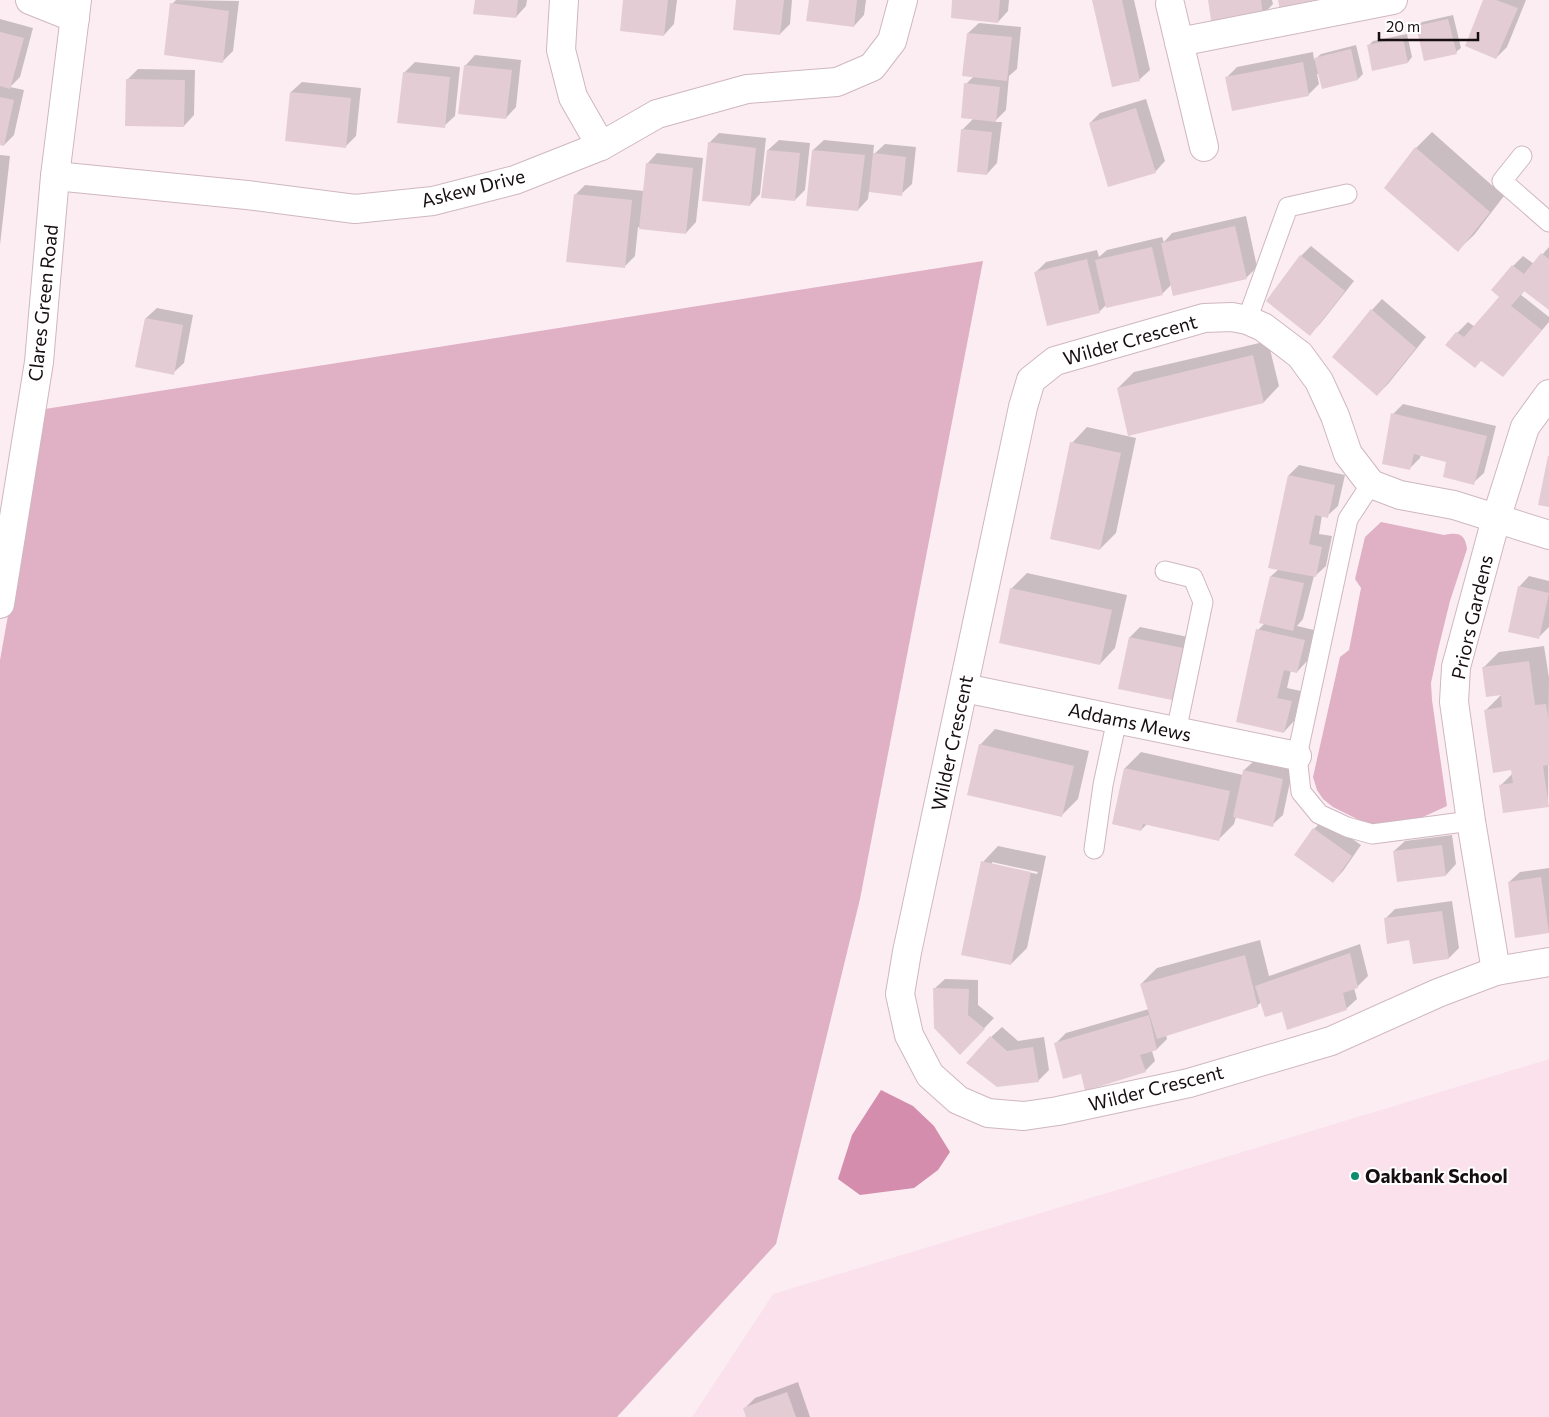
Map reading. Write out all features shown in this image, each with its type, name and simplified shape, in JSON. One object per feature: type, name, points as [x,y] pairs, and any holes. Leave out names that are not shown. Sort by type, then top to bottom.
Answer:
[{"type":"street","points":[[30,0],[76,9]]},
{"type":"street","points":[[564,0],[561,50],[573,97],[601,146]]},
{"type":"street","name":"Askew Drive","points":[[55,176],[247,195],[355,209],[433,200],[514,180],[601,146],[657,114],[747,90],[837,82],[878,76],[892,41],[903,0]]},
{"type":"street","points":[[1179,42],[1394,0]]},
{"type":"street","points":[[1170,4],[1204,147]]},
{"type":"street","name":"Clares Green Road","points":[[0,604],[3,567],[39,362],[55,176],[76,9]]},
{"type":"street","name":"Wilder Crescent","points":[[1371,484],[1348,454],[1335,416],[1320,382],[1300,355],[1263,327],[1246,320],[1232,317],[1204,318],[1055,361],[1031,380],[1023,407],[907,952],[900,994],[909,1035],[930,1075],[958,1100],[988,1113],[1024,1116],[1058,1111],[1189,1082],[1331,1041],[1438,993],[1496,971],[1549,962]]},
{"type":"street","name":"Priors Gardens","points":[[1496,971],[1471,821],[1454,702],[1456,667],[1496,519],[1525,427],[1549,394]]},
{"type":"street","points":[[1371,484],[1400,495],[1454,505],[1549,535]]},
{"type":"street","name":"Addams Mews","points":[[964,688],[1297,756]]},
{"type":"lane","points":[[1522,156],[1502,181],[1549,222]]},
{"type":"lane","points":[[1246,320],[1288,207],[1347,194]]},
{"type":"lane","points":[[1371,484],[1348,519],[1297,756],[1301,792],[1319,814],[1347,828],[1372,834],[1471,821]]},
{"type":"lane","points":[[1165,571],[1193,578],[1203,602],[1176,732]]},
{"type":"lane","points":[[1094,849],[1103,785],[1117,719]]},
{"type":"shaded area","points":[[983,261],[860,899],[776,1244],[617,1417],[0,1417],[0,660],[45,409]]},
{"type":"shaded area","points":[[1381,522],[1444,535],[1457,534],[1465,540],[1467,549],[1450,601],[1431,683],[1447,806],[1423,817],[1375,825],[1363,822],[1333,807],[1323,799],[1317,790],[1313,777],[1340,657],[1349,650],[1361,588],[1355,579],[1365,537]]},
{"type":"shaded area","name":"Oakbank School","points":[[1549,1059],[1549,1417],[692,1417],[773,1294]]},
{"type":"shaded area","points":[[881,1090],[913,1106],[934,1126],[950,1152],[938,1170],[914,1188],[860,1195],[838,1179],[852,1135]]},
{"type":"building","points":[[475,0],[518,0],[516,18],[473,14]]},
{"type":"building","points":[[623,0],[668,0],[664,36],[620,31]]},
{"type":"building","points":[[736,0],[784,0],[780,35],[733,30]]},
{"type":"building","points":[[809,0],[857,0],[854,27],[806,21]]},
{"type":"building","points":[[952,0],[1000,0],[998,23],[951,18]]},
{"type":"building","points":[[1092,0],[1122,0],[1140,81],[1112,87]]},
{"type":"building","points":[[1208,0],[1261,0],[1263,16],[1212,27]]},
{"type":"building","points":[[1278,0],[1330,0],[1280,11]]},
{"type":"building","points":[[1483,0],[1496,0],[1518,8],[1496,59],[1465,46]]},
{"type":"building","points":[[170,3],[229,11],[223,63],[164,55]]},
{"type":"building","points":[[1448,19],[1457,54],[1424,61],[1416,26]]},
{"type":"building","points":[[0,32],[24,38],[10,89],[0,86]]},
{"type":"building","points":[[967,33],[1012,37],[1007,81],[962,76]]},
{"type":"building","points":[[1403,38],[1408,63],[1372,71],[1367,45]]},
{"type":"building","points":[[1351,49],[1358,80],[1322,89],[1314,58]]},
{"type":"building","points":[[1303,62],[1309,96],[1232,111],[1225,77]]},
{"type":"building","points":[[464,65],[512,70],[506,119],[458,114]]},
{"type":"building","points":[[403,72],[450,77],[445,128],[397,123]]},
{"type":"building","points":[[126,79],[185,80],[184,127],[125,126]]},
{"type":"building","points":[[964,83],[1000,87],[996,122],[961,118]]},
{"type":"building","points":[[290,92],[351,98],[346,148],[285,141]]},
{"type":"building","points":[[0,97],[14,100],[4,146],[0,145]]},
{"type":"building","points":[[1136,108],[1156,173],[1108,187],[1089,123]]},
{"type":"building","points":[[961,129],[992,132],[987,175],[957,172]]},
{"type":"building","points":[[708,142],[756,148],[750,206],[702,201]]},
{"type":"building","points":[[1415,147],[1490,212],[1458,252],[1384,188]]},
{"type":"building","points":[[767,150],[800,153],[795,201],[761,198]]},
{"type":"building","points":[[812,150],[865,155],[858,211],[806,206]]},
{"type":"building","points":[[873,153],[906,157],[902,196],[869,192]]},
{"type":"building","points":[[646,163],[693,168],[686,234],[639,229]]},
{"type":"building","points":[[574,194],[632,200],[625,268],[566,262]]},
{"type":"building","points":[[1235,226],[1247,279],[1173,296],[1161,243]]},
{"type":"building","points":[[1152,247],[1163,295],[1106,308],[1095,260]]},
{"type":"building","points":[[1541,253],[1549,259],[1549,310],[1524,291],[1511,306],[1542,330],[1503,377],[1481,361],[1475,368],[1445,345],[1456,332],[1464,337],[1499,297],[1491,290],[1512,265],[1524,274]]},
{"type":"building","points":[[1300,255],[1345,291],[1310,336],[1266,301]]},
{"type":"building","points":[[1087,259],[1100,313],[1047,326],[1034,272]]},
{"type":"building","points":[[1371,309],[1416,348],[1377,396],[1332,357]]},
{"type":"building","points":[[145,318],[183,325],[174,375],[135,367]]},
{"type":"building","points":[[1253,355],[1264,403],[1128,436],[1117,388]]},
{"type":"building","points":[[1391,413],[1487,436],[1474,485],[1443,477],[1446,462],[1414,454],[1410,470],[1382,464]]},
{"type":"building","points":[[1070,442],[1121,453],[1100,550],[1050,539]]},
{"type":"building","points":[[1549,456],[1549,507],[1538,505]]},
{"type":"building","points":[[1288,475],[1335,485],[1328,518],[1315,515],[1309,544],[1322,547],[1316,577],[1268,568]]},
{"type":"building","points":[[1270,576],[1304,583],[1293,631],[1259,623]]},
{"type":"building","points":[[1518,586],[1549,593],[1539,639],[1508,632]]},
{"type":"building","points":[[1010,588],[1112,610],[1100,665],[999,643]]},
{"type":"building","points":[[1256,629],[1305,640],[1297,673],[1284,670],[1277,698],[1292,701],[1284,733],[1236,722]]},
{"type":"building","points":[[1129,637],[1183,648],[1172,700],[1118,689]]},
{"type":"building","points":[[1529,661],[1535,705],[1546,704],[1549,723],[1549,765],[1543,766],[1549,807],[1503,813],[1499,785],[1513,783],[1511,770],[1493,773],[1484,710],[1502,707],[1501,695],[1486,697],[1482,667]]},
{"type":"building","points":[[979,744],[1074,766],[1062,817],[967,795]]},
{"type":"building","points":[[1124,768],[1230,791],[1219,841],[1143,824],[1141,831],[1112,824]]},
{"type":"building","points":[[1243,770],[1283,779],[1273,827],[1233,817]]},
{"type":"building","points":[[1313,828],[1352,856],[1333,883],[1294,855]]},
{"type":"building","points":[[1442,845],[1446,876],[1397,882],[1393,851]]},
{"type":"building","points":[[981,861],[1031,872],[1011,965],[961,955]]},
{"type":"building","points":[[1541,877],[1549,933],[1515,938],[1508,882]]},
{"type":"building","points":[[1442,911],[1449,959],[1413,964],[1409,940],[1387,944],[1384,918]]},
{"type":"building","points":[[1350,953],[1358,988],[1343,993],[1347,1010],[1287,1030],[1282,1012],[1265,1017],[1255,986]]},
{"type":"building","points":[[1245,955],[1258,1007],[1157,1039],[1140,984]]},
{"type":"building","points":[[933,988],[969,989],[968,1015],[985,1029],[960,1055],[934,1028]]},
{"type":"building","points":[[1149,1015],[1157,1050],[1140,1055],[1146,1072],[1085,1091],[1081,1074],[1063,1079],[1054,1043]]},
{"type":"building","points":[[990,1036],[1007,1051],[1033,1047],[1039,1082],[997,1087],[966,1063]]},
{"type":"building","points":[[787,1392],[796,1417],[746,1417],[743,1408]]},
{"type":"place","name":"Oakbank School","points":[[1355,1176]]}]
